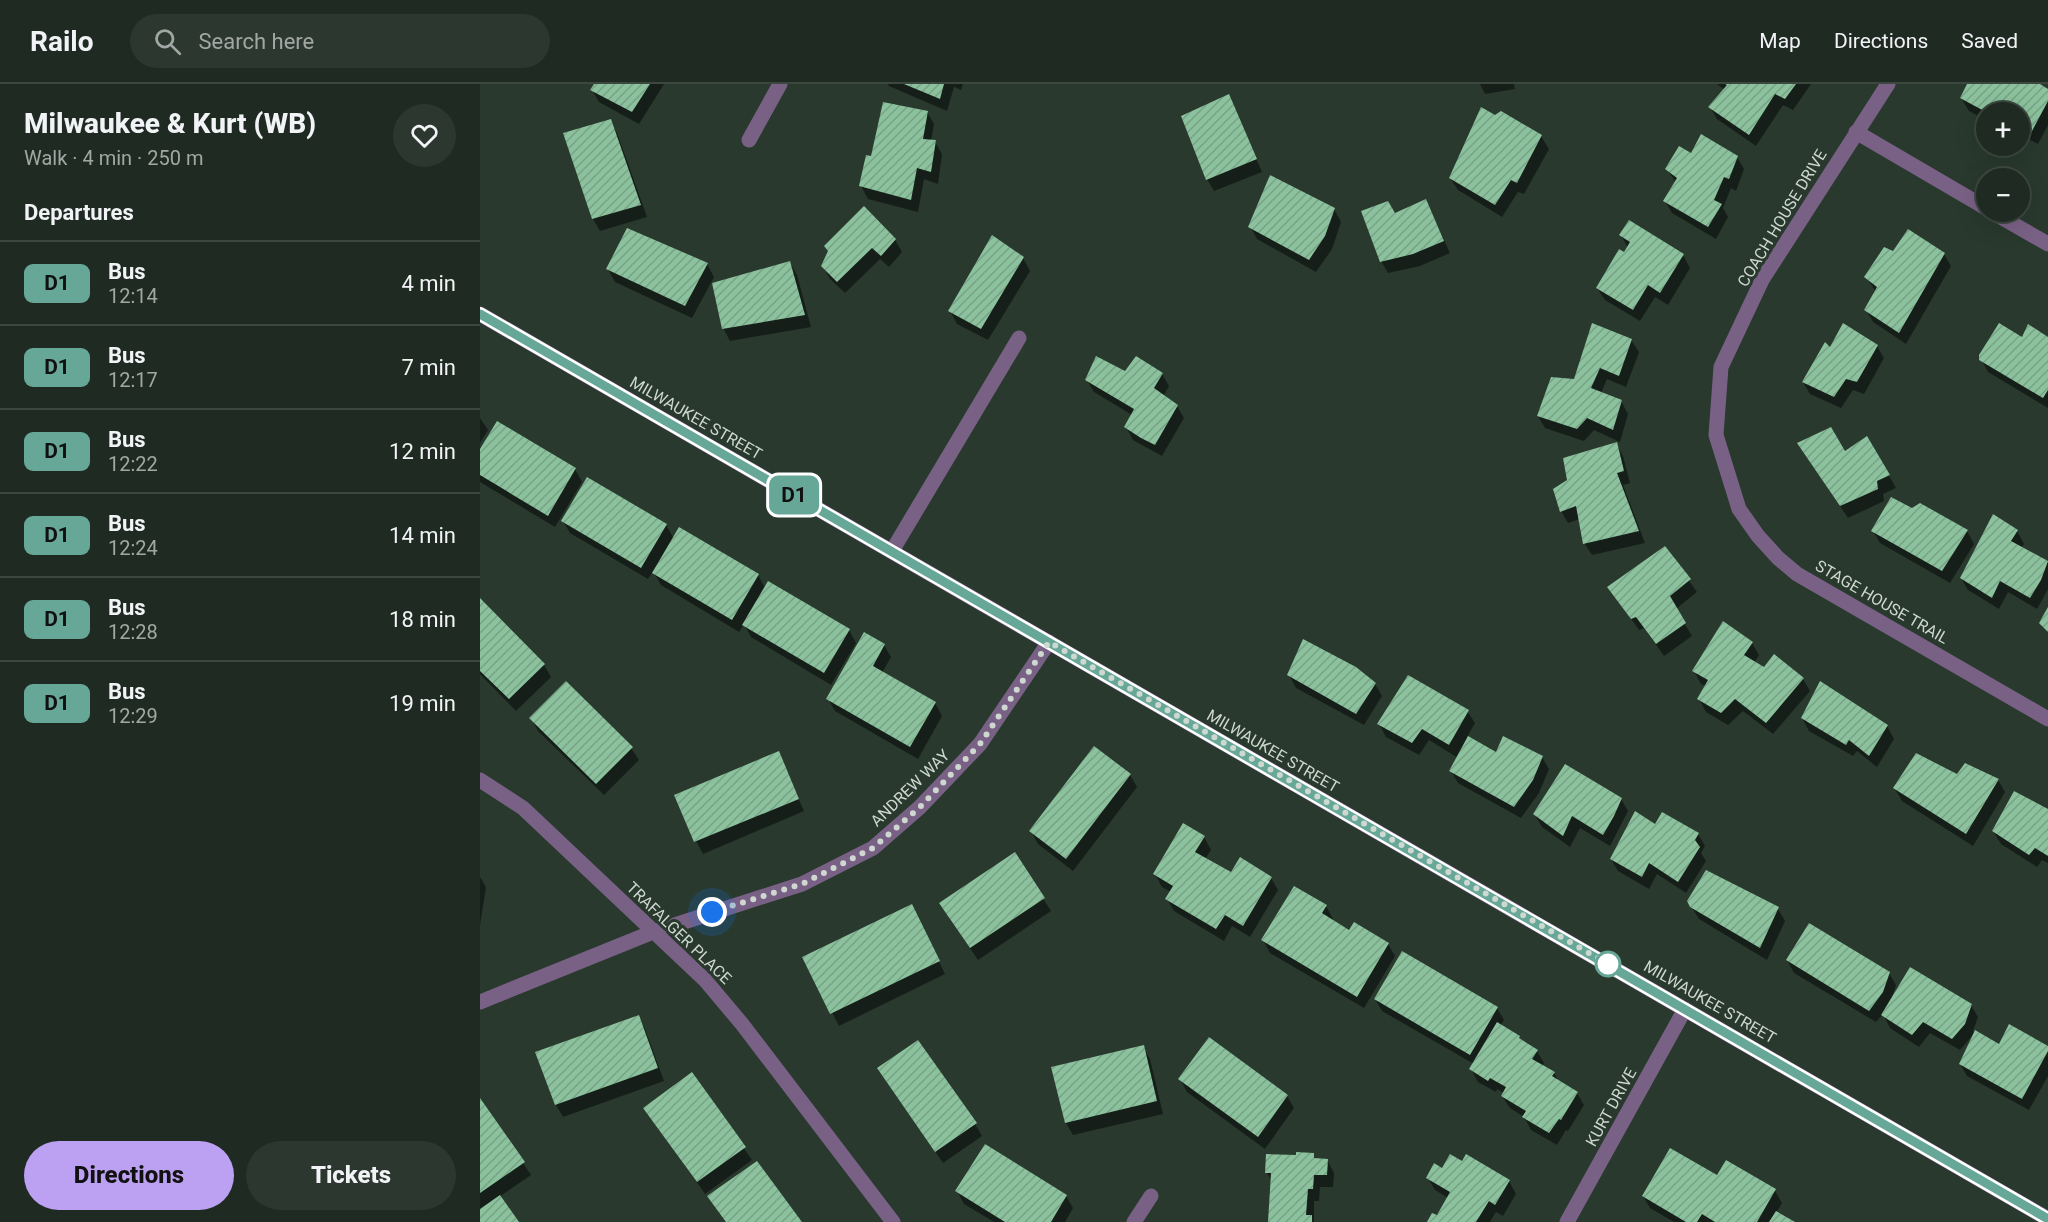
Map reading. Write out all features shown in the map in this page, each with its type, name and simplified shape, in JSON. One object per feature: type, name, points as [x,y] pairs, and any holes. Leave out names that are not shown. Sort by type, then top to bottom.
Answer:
[{"type":"street","points":[[749,140],[780,84]]},
{"type":"street","name":"COACH HOUSE DRIVE","points":[[1731,483],[1716,435],[1721,367],[1762,280],[1887,84]]},
{"type":"street","points":[[1856,132],[1976,202]]},
{"type":"street","points":[[2010,222],[2048,244]]},
{"type":"street","name":"MILWAUKEE STREET","points":[[480,314],[2048,1219]]},
{"type":"street","points":[[892,551],[1019,338]]},
{"type":"street","name":"STAGE HOUSE TRAIL","points":[[1731,483],[1738,509],[1758,536],[1797,574],[2048,719]]},
{"type":"street","name":"ANDREW WAY","points":[[480,1002],[653,932],[802,884],[873,848],[920,807],[980,744],[1049,642]]},
{"type":"street","name":"TRAFALGER PLACE","points":[[480,780],[523,808],[705,980],[742,1024],[893,1222]]},
{"type":"street","name":"KURT DRIVE","points":[[1568,1222],[1685,1009]]},
{"type":"street","points":[[1134,1222],[1151,1196]]},
{"type":"building","points":[[594,84],[650,84],[632,112],[590,90]]},
{"type":"building","points":[[904,84],[944,84],[940,99]]},
{"type":"building","points":[[1725,84],[1796,84],[1785,99],[1775,94],[1749,135],[1708,107],[1727,85]]},
{"type":"building","points":[[1967,84],[2040,84],[2048,89],[2048,101],[2031,133],[2030,102],[1976,102],[1976,107],[1960,98]]},
{"type":"building","points":[[1229,94],[1257,159],[1206,180],[1181,116]]},
{"type":"building","points":[[883,102],[928,111],[923,139],[936,140],[931,172],[917,168],[911,200],[859,186],[866,155],[871,156]]},
{"type":"building","points":[[1481,107],[1495,115],[1501,111],[1542,135],[1517,183],[1511,180],[1495,205],[1449,178]]},
{"type":"building","points":[[611,119],[641,205],[592,219],[563,133]]},
{"type":"building","points":[[1701,134],[1738,156],[1729,179],[1724,177],[1714,200],[1722,204],[1708,227],[1663,201],[1677,178],[1665,169],[1679,146],[1691,153]]},
{"type":"building","points":[[1270,175],[1335,208],[1325,236],[1309,260],[1248,227]]},
{"type":"building","points":[[1426,199],[1444,241],[1413,254],[1380,262],[1361,211],[1388,201],[1395,213]]},
{"type":"building","points":[[864,206],[896,239],[881,256],[872,248],[837,282],[821,266],[828,251],[824,246]]},
{"type":"building","points":[[1629,220],[1684,254],[1660,293],[1648,285],[1633,310],[1596,288],[1619,249],[1624,252],[1630,242],[1619,235]]},
{"type":"building","points":[[627,228],[708,263],[685,306],[606,269]]},
{"type":"building","points":[[1908,229],[1945,253],[1899,333],[1864,310],[1877,287],[1864,277],[1884,247],[1893,251]]},
{"type":"building","points":[[992,235],[1024,257],[981,329],[948,311]]},
{"type":"building","points":[[790,261],[805,315],[722,329],[712,283]]},
{"type":"building","points":[[1592,323],[1632,339],[1619,376],[1600,368],[1591,388],[1622,400],[1613,430],[1587,418],[1577,429],[1537,416],[1551,377],[1574,379]]},
{"type":"building","points":[[1843,323],[1878,345],[1857,382],[1846,379],[1834,397],[1802,382],[1825,342],[1830,347]]},
{"type":"building","points":[[1999,323],[2022,337],[2028,324],[2048,337],[2048,390],[2043,398],[1979,360],[1979,355]]},
{"type":"building","points":[[1096,356],[1125,371],[1136,356],[1163,373],[1154,388],[1178,405],[1155,445],[1124,427],[1134,409],[1085,380]]},
{"type":"building","points":[[497,421],[576,468],[548,516],[480,475],[480,449]]},
{"type":"building","points":[[1831,427],[1845,451],[1867,436],[1890,475],[1877,481],[1878,489],[1840,506],[1797,443]]},
{"type":"building","points":[[1617,442],[1624,471],[1617,473],[1639,531],[1583,544],[1576,506],[1560,512],[1553,489],[1567,480],[1563,458]]},
{"type":"building","points":[[587,477],[667,524],[641,568],[561,521]]},
{"type":"building","points":[[1891,497],[1912,508],[1920,503],[1968,530],[1942,571],[1871,531]]},
{"type":"building","points":[[1993,514],[2018,530],[2011,541],[2048,561],[2041,580],[2030,598],[2000,581],[1992,598],[1960,578]]},
{"type":"building","points":[[679,527],[759,574],[732,620],[652,573]]},
{"type":"building","points":[[1665,546],[1691,579],[1670,596],[1686,623],[1656,644],[1636,617],[1631,619],[1607,587]]},
{"type":"building","points":[[768,581],[850,629],[824,673],[742,625]]},
{"type":"building","points":[[480,598],[545,664],[509,699],[480,671]]},
{"type":"building","points":[[2048,607],[2048,632],[2039,623]]},
{"type":"building","points":[[1723,621],[1753,642],[1744,655],[1764,667],[1774,654],[1804,678],[1766,723],[1735,699],[1721,713],[1697,699],[1708,680],[1692,671]]},
{"type":"building","points":[[864,632],[885,644],[873,666],[936,702],[910,747],[826,699]]},
{"type":"building","points":[[1303,639],[1356,667],[1376,683],[1356,714],[1287,675]]},
{"type":"building","points":[[1408,675],[1469,710],[1449,745],[1422,729],[1412,743],[1377,724]]},
{"type":"building","points":[[566,681],[633,747],[596,784],[529,718]]},
{"type":"building","points":[[1820,681],[1888,725],[1869,756],[1849,740],[1846,745],[1801,718]]},
{"type":"building","points":[[1468,736],[1496,752],[1503,736],[1543,756],[1533,780],[1514,807],[1449,771]]},
{"type":"building","points":[[1094,746],[1131,774],[1066,859],[1029,831]]},
{"type":"building","points":[[779,751],[799,799],[694,842],[674,795]]},
{"type":"building","points":[[1916,753],[1957,774],[1965,763],[1999,779],[1966,834],[1893,788]]},
{"type":"building","points":[[1565,764],[1622,798],[1603,835],[1572,816],[1563,836],[1533,814]]},
{"type":"building","points":[[2014,791],[2048,809],[2048,856],[2035,848],[2029,855],[1992,831]]},
{"type":"building","points":[[1635,811],[1655,824],[1662,812],[1699,833],[1695,840],[1700,847],[1678,882],[1649,863],[1642,877],[1610,859]]},
{"type":"building","points":[[1183,823],[1205,836],[1195,852],[1231,872],[1240,857],[1272,877],[1243,926],[1225,915],[1216,929],[1165,899],[1173,886],[1153,874]]},
{"type":"building","points":[[1015,852],[1045,898],[970,948],[939,903]]},
{"type":"building","points":[[1706,870],[1779,907],[1760,948],[1690,907],[1687,901]]},
{"type":"building","points":[[1294,886],[1327,905],[1322,913],[1349,930],[1354,922],[1389,943],[1357,997],[1261,940]]},
{"type":"building","points":[[912,904],[940,961],[830,1014],[802,957]]},
{"type":"building","points":[[1809,923],[1890,972],[1883,992],[1869,1011],[1786,960]]},
{"type":"building","points":[[1402,951],[1498,1007],[1470,1055],[1374,999]]},
{"type":"building","points":[[1910,967],[1972,1004],[1965,1024],[1952,1039],[1923,1022],[1912,1035],[1881,1015]]},
{"type":"building","points":[[639,1015],[658,1068],[555,1105],[535,1052]]},
{"type":"building","points":[[1497,1022],[1538,1050],[1532,1059],[1555,1072],[1552,1076],[1578,1092],[1561,1120],[1559,1119],[1549,1133],[1522,1117],[1526,1111],[1501,1096],[1506,1087],[1490,1078],[1488,1081],[1469,1069]]},
{"type":"building","points":[[2009,1024],[2048,1046],[2048,1051],[2022,1099],[1959,1064],[1975,1030],[1999,1044]]},
{"type":"building","points":[[1209,1037],[1288,1095],[1258,1137],[1178,1079]]},
{"type":"building","points":[[918,1040],[977,1123],[935,1152],[877,1068]]},
{"type":"building","points":[[1144,1045],[1157,1101],[1065,1123],[1051,1067]]},
{"type":"building","points":[[692,1072],[746,1147],[697,1182],[643,1108]]},
{"type":"building","points":[[480,1098],[525,1162],[480,1193]]},
{"type":"building","points":[[985,1144],[1067,1195],[1051,1222],[1005,1222],[955,1191]]},
{"type":"building","points":[[1670,1148],[1717,1175],[1726,1160],[1776,1189],[1757,1222],[1715,1222],[1702,1214],[1697,1222],[1686,1222],[1642,1196]]},
{"type":"building","points":[[1296,1152],[1314,1153],[1314,1158],[1328,1159],[1327,1175],[1314,1175],[1313,1189],[1308,1189],[1306,1215],[1312,1215],[1312,1222],[1268,1222],[1271,1173],[1265,1173],[1266,1154],[1296,1155]]},
{"type":"building","points":[[1450,1154],[1462,1161],[1466,1154],[1510,1180],[1495,1205],[1489,1201],[1476,1222],[1427,1222],[1432,1213],[1437,1215],[1450,1192],[1426,1178],[1434,1163],[1442,1168]]},
{"type":"building","points":[[757,1161],[802,1222],[726,1222],[707,1196]]},
{"type":"building","points":[[500,1195],[519,1222],[480,1222],[480,1209]]},
{"type":"building","points":[[1776,1211],[1795,1222],[1769,1222]]},
{"type":"bus line","name":"D1","points":[[480,314],[2048,1219]]},
{"type":"route","points":[[712,912],[802,884],[873,848],[920,807],[980,744],[1049,642],[1608,964]]}]
